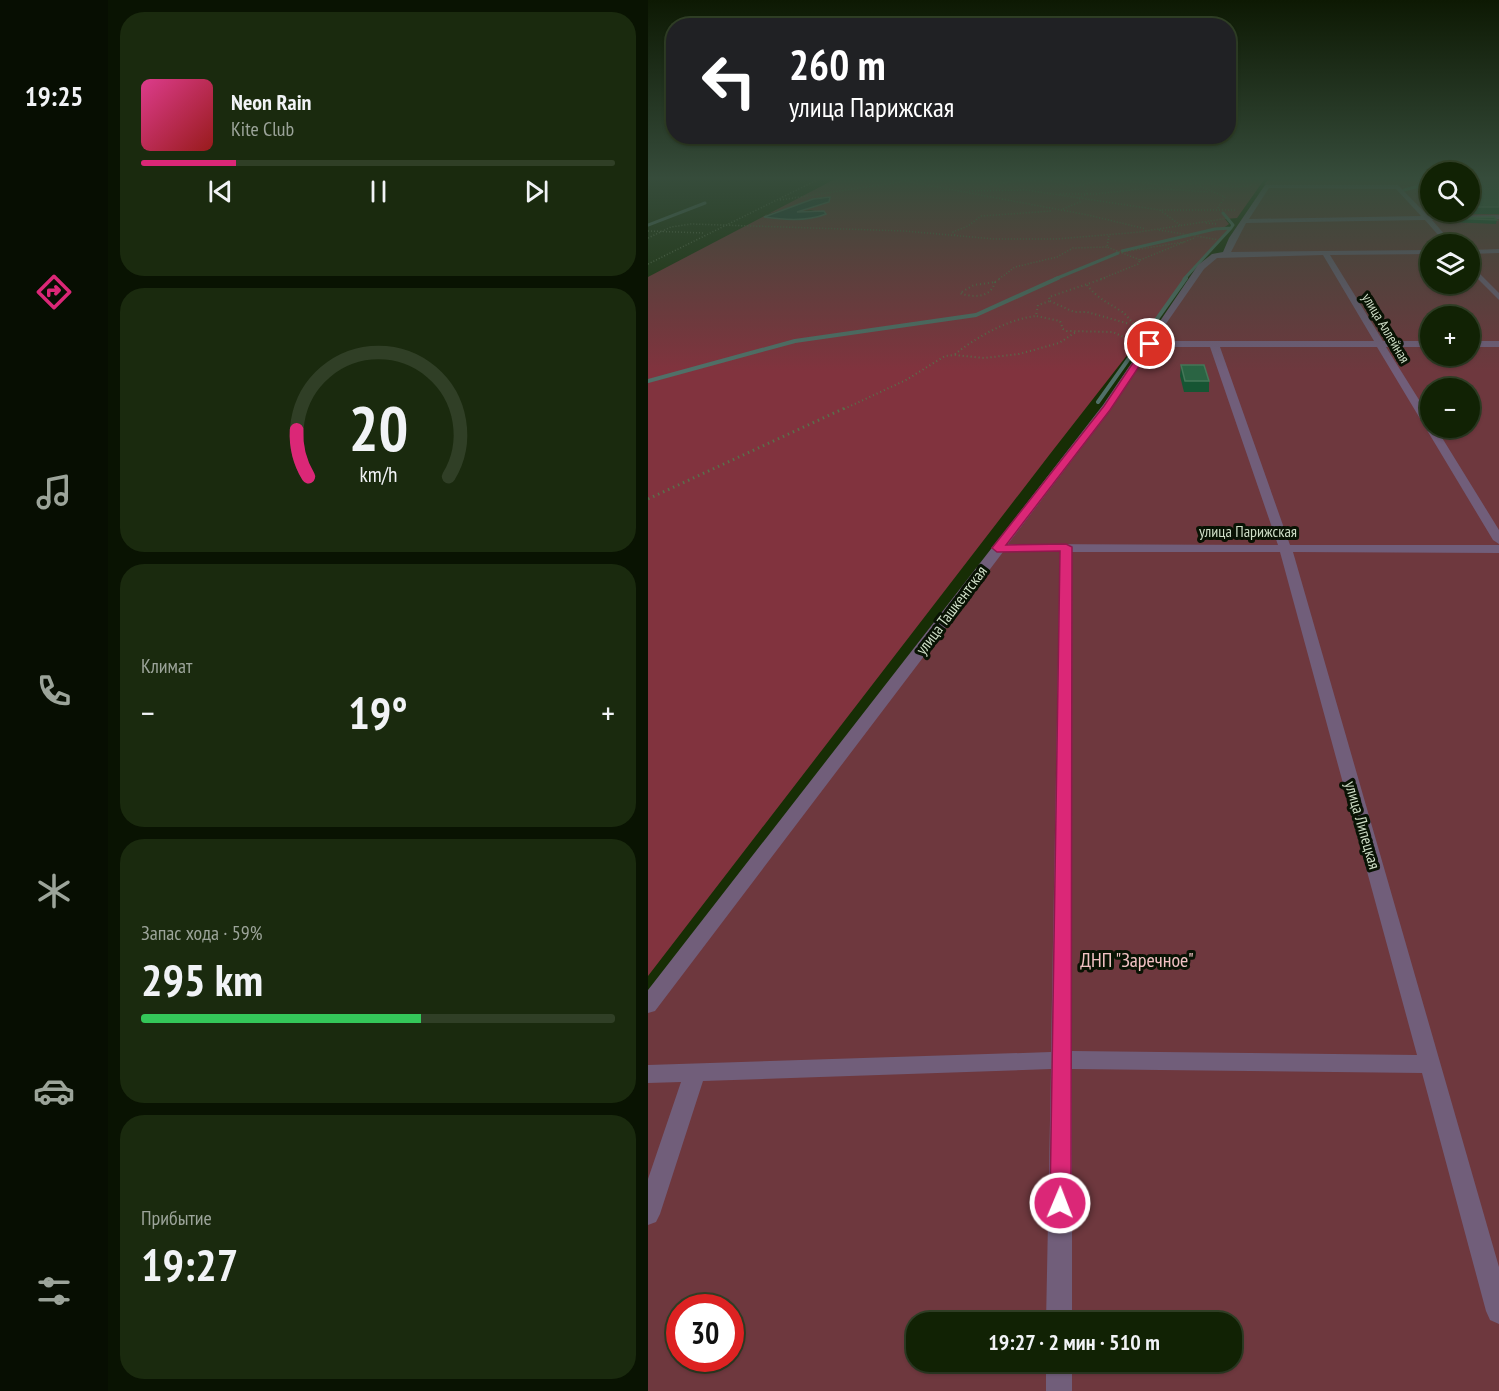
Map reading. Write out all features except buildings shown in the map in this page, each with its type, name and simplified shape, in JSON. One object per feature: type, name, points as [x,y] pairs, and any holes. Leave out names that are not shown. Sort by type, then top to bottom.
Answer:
[{"type":"street","points":[[1231,242],[1226,254],[1420,252]]},
{"type":"street","points":[[1480,252],[1499,251]]},
{"type":"street","name":"улица Аллейная","points":[[1325,253],[1499,540]]},
{"type":"street","name":"улица Ташкентская","points":[[648,1005],[997,548],[1107,408],[1166,316],[1208,260],[1226,254]]},
{"type":"street","points":[[1480,277],[1499,298]]},
{"type":"street","points":[[1150,344],[1420,344]]},
{"type":"street","name":"улица Липецкая","points":[[1214,344],[1285,547],[1499,1311]]},
{"type":"street","points":[[1480,344],[1499,344]]},
{"type":"street","points":[[1059,1312],[1066,547]]},
{"type":"street","name":"улица Парижская","points":[[997,548],[1499,549]]},
{"type":"street","points":[[648,1074],[1062,1060],[1430,1064]]},
{"type":"street","points":[[648,1214],[695,1072]]},
{"type":"street","points":[[1059,1372],[1059,1391]]},
{"type":"path","points":[[648,264],[690,242]]},
{"type":"path","points":[[1107,247],[1108,242]]},
{"type":"path","points":[[1121,252],[1184,242]]},
{"type":"path","points":[[1050,301],[1049,297],[1134,266],[1140,260],[1184,242]]},
{"type":"path","points":[[995,282],[993,290],[989,293],[970,296],[960,293],[974,285],[995,282],[1015,267],[1057,257],[1073,248],[1107,247],[1140,260]]},
{"type":"path","points":[[1087,285],[1096,297],[1124,313],[1131,324]]},
{"type":"path","points":[[1036,316],[1038,305],[1050,301],[1074,312],[1087,312],[1144,329]]},
{"type":"path","points":[[648,499],[906,380],[961,351],[975,339],[1025,317],[1036,316],[1060,321],[1063,329],[1076,332],[1113,332],[1135,342]]},
{"type":"path","points":[[951,355],[987,358],[1019,355],[1035,351],[1076,332]]},
{"type":"green space","name":"ДНП \"Заречное\"","points":[[1233,242],[1420,242],[1420,294],[1480,294],[1480,242],[1499,242],[1499,1391],[648,1391],[648,1005],[1107,408],[1209,259],[1227,252]]},
{"type":"shaded area","points":[[715,242],[1218,242],[1050,454],[648,976],[648,277]]},
{"type":"waterway","points":[[1122,251],[1160,242]]},
{"type":"waterway","points":[[1184,279],[1218,242]]},
{"type":"waterway","points":[[1055,279],[1118,253]]},
{"type":"waterway","points":[[648,381],[795,341],[976,315],[1058,278]]},
{"type":"waterway","points":[[1098,402],[1186,278]]},
{"type":"route","points":[[1060,1203],[1066,547],[997,548],[1107,408],[1150,344]]}]
